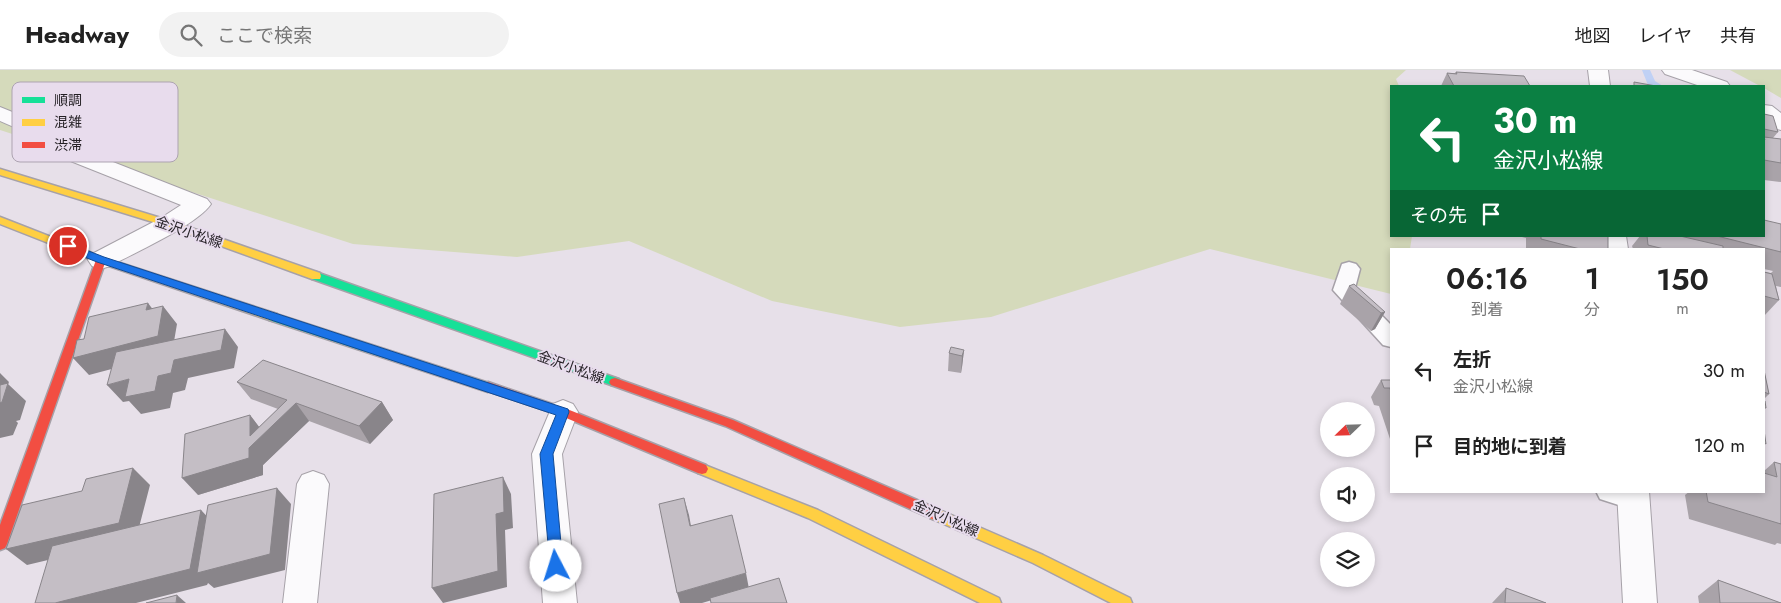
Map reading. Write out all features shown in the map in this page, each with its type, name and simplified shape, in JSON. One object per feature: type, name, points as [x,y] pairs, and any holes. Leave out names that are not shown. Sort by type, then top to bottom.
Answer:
[{"type":"main road","name":"金沢小松線","points":[[0,172],[170,224],[729,423],[1038,559],[1125,603]]},
{"type":"main road","points":[[1,221],[101,260],[563,412],[813,514],[994,603]]},
{"type":"main road","points":[[0,544],[101,260]]},
{"type":"street","points":[[1598,70],[1600,85]]},
{"type":"street","points":[[1672,70],[1717,85]]},
{"type":"street","points":[[1765,112],[1781,123]]},
{"type":"street","points":[[0,113],[12,118]]},
{"type":"street","points":[[94,162],[199,204],[170,224],[101,260]]},
{"type":"street","points":[[560,603],[547,454],[563,412]]},
{"type":"street","points":[[300,603],[314,484]]},
{"type":"street","points":[[1625,494],[1640,603]]},
{"type":"lane","points":[[1349,269],[1344,290],[1390,337]]},
{"type":"green space","points":[[0,70],[1406,70],[1396,79],[1399,85],[1390,85],[1390,237],[1412,237],[1410,248],[1390,248],[1390,294],[1210,249],[991,317],[900,327],[772,301],[629,241],[517,257],[353,244],[99,162],[178,162],[178,82],[12,82],[12,134],[0,130]]},
{"type":"green space","points":[[1730,70],[1781,70],[1781,98],[1765,89],[1765,85],[1758,85]]},
{"type":"building","points":[[1456,72],[1524,76],[1529,85],[1453,85],[1447,73],[1457,74]]},
{"type":"building","points":[[1634,82],[1650,85],[1634,85]]},
{"type":"building","points":[[1765,114],[1773,116],[1778,132],[1765,129]]},
{"type":"building","points":[[1765,137],[1781,139],[1781,163],[1765,160]]},
{"type":"building","points":[[1765,220],[1781,224],[1781,252],[1721,237],[1765,237]]},
{"type":"building","points":[[1541,237],[1608,237],[1608,248],[1576,248],[1541,239]]},
{"type":"building","points":[[1647,237],[1684,237],[1723,246],[1723,248],[1660,248],[1648,245]]},
{"type":"building","points":[[1765,272],[1772,274],[1779,300],[1765,296]]},
{"type":"building","points":[[1354,284],[1385,312],[1381,313],[1349,286]]},
{"type":"building","points":[[148,303],[146,310],[163,306],[158,336],[73,358],[77,340],[84,339],[89,317]]},
{"type":"building","points":[[225,329],[221,350],[174,360],[171,373],[158,376],[155,391],[125,397],[129,379],[107,385],[116,352]]},
{"type":"building","points":[[951,347],[964,350],[962,356],[949,353]]},
{"type":"building","points":[[263,360],[382,402],[359,426],[296,403],[249,448],[249,458],[182,478],[185,434],[250,415],[250,436],[287,400],[237,382]]},
{"type":"building","points":[[1765,375],[1769,394],[1765,392]]},
{"type":"building","points":[[1381,380],[1390,380],[1390,388],[1384,388]]},
{"type":"building","points":[[8,383],[2,402],[0,403],[0,385]]},
{"type":"building","points":[[1774,462],[1781,464],[1781,524],[1708,502],[1706,493],[1765,493],[1765,473],[1777,477]]},
{"type":"building","points":[[133,468],[119,523],[6,549],[22,505],[82,491],[86,479]]},
{"type":"building","points":[[503,477],[504,512],[496,514],[498,571],[432,588],[434,494]]},
{"type":"building","points":[[277,488],[270,554],[197,573],[208,505]]},
{"type":"building","points":[[684,498],[690,526],[732,515],[746,573],[677,593],[659,504]]},
{"type":"building","points":[[201,510],[190,569],[55,603],[35,603],[52,546]]},
{"type":"building","points":[[779,578],[787,603],[711,603],[710,598]]},
{"type":"building","points":[[1718,580],[1781,603],[1720,603]]},
{"type":"building","points":[[1506,588],[1546,603],[1505,603]]},
{"type":"building","points":[[177,595],[176,603],[146,603]]},
{"type":"waterway","points":[[1646,70],[1651,83],[1656,85]]},
{"type":"traffic: fast","points":[[316,276],[615,382]]},
{"type":"traffic: fast","points":[[273,317],[488,387]]},
{"type":"traffic: slow","points":[[0,172],[170,224],[316,276]]},
{"type":"traffic: slow","points":[[0,220],[101,260],[273,317]]},
{"type":"traffic: slow","points":[[702,469],[813,514],[994,603]]},
{"type":"traffic: slow","points":[[935,514],[1038,559],[1125,603]]},
{"type":"traffic: jam","points":[[0,544],[101,260]]},
{"type":"traffic: jam","points":[[615,382],[729,423],[935,514]]},
{"type":"traffic: jam","points":[[488,387],[563,412],[702,469]]},
{"type":"route","points":[[68,246],[101,260],[563,412],[547,454],[556,566]]}]
